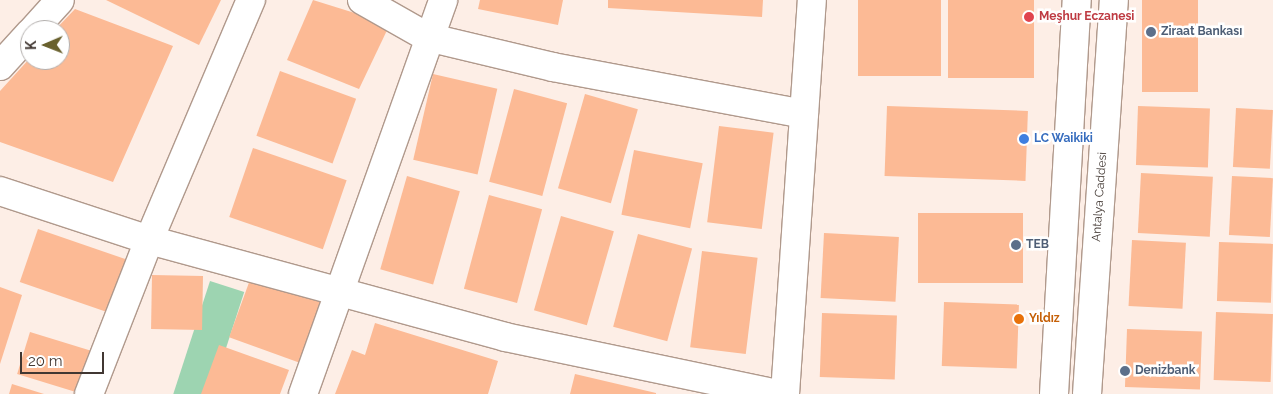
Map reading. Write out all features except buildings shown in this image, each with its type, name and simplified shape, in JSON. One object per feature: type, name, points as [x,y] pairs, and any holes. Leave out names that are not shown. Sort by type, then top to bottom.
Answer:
[{"type":"street","points":[[42,20],[60,0]]},
{"type":"street","points":[[89,394],[149,240],[252,0]]},
{"type":"street","points":[[362,0],[428,37],[553,67],[804,114]]},
{"type":"street","points":[[303,394],[428,37],[444,0]]},
{"type":"street","points":[[785,394],[812,0]]},
{"type":"street","points":[[1054,394],[1078,0]]},
{"type":"street","name":"Antalya Caddesi","points":[[1086,394],[1114,0]]},
{"type":"street","points":[[0,66],[20,44]]},
{"type":"street","points":[[0,191],[149,240],[505,337],[778,394]]},
{"type":"green space","points":[[210,281],[244,292],[211,394],[173,394]]},
{"type":"place","name":"Meşhur Eczanesi","points":[[1029,17]]},
{"type":"place","name":"Ziraat Bankası","points":[[1151,32]]},
{"type":"place","name":"LC Waikiki","points":[[1024,139]]},
{"type":"place","name":"TEB","points":[[1016,245]]},
{"type":"place","name":"Yıldız","points":[[1019,319]]},
{"type":"place","name":"Denizbank","points":[[1125,371]]}]
